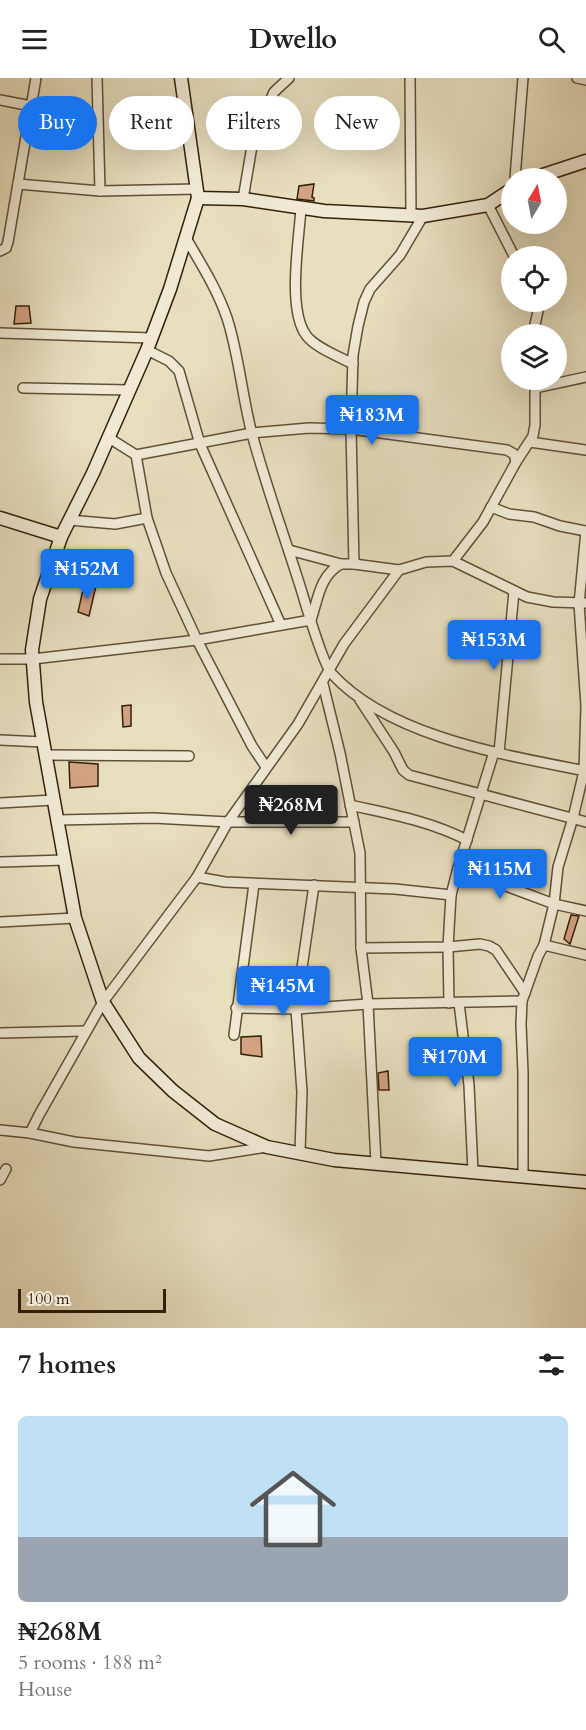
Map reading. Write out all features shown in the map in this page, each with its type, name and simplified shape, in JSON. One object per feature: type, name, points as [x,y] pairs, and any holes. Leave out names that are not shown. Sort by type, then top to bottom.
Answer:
[{"type":"main road","points":[[181,78],[197,194],[186,238],[170,289],[130,390],[61,537],[40,599],[32,650],[36,702],[75,918],[103,1002],[139,1058],[173,1091],[215,1124],[267,1147],[334,1160],[586,1182]]},
{"type":"main road","points":[[563,168],[586,161]]},
{"type":"main road","points":[[197,194],[324,211],[417,216],[488,205],[501,196]]},
{"type":"main road","points":[[0,518],[61,537]]},
{"type":"street","points":[[33,96],[36,78]]},
{"type":"street","points":[[97,78],[100,191]]},
{"type":"street","points":[[243,199],[253,140],[274,92],[289,78]]},
{"type":"street","points":[[354,564],[351,429],[353,364],[364,302],[370,289],[400,255],[417,216],[410,78]]},
{"type":"street","points":[[516,168],[523,78]]},
{"type":"street","points":[[577,78],[586,80]]},
{"type":"street","points":[[0,100],[18,103]]},
{"type":"street","points":[[0,251],[6,248],[8,242],[24,150]]},
{"type":"street","points":[[18,184],[100,191],[197,194]]},
{"type":"street","points":[[488,205],[509,246]]},
{"type":"street","points":[[301,208],[296,300],[298,317],[305,334],[312,342],[353,364]]},
{"type":"street","points":[[186,238],[216,290],[228,321],[252,433],[330,673],[359,698],[395,719],[439,737],[585,771]]},
{"type":"street","points":[[0,333],[149,344],[179,371],[200,444],[281,625]]},
{"type":"street","points":[[567,380],[586,378]]},
{"type":"street","points":[[22,388],[130,390]]},
{"type":"street","points":[[453,561],[483,522],[516,462],[530,442],[535,425],[535,390]]},
{"type":"street","points":[[109,438],[136,455],[252,433],[309,428],[351,429],[507,450],[513,454],[516,462]]},
{"type":"street","points":[[530,442],[586,450]]},
{"type":"street","points":[[136,455],[147,518],[166,573],[197,640],[252,746],[266,767]]},
{"type":"street","points":[[491,507],[509,514],[534,517],[560,526],[586,531],[583,604],[585,771],[558,867],[554,904],[544,945],[524,997],[521,1024],[523,1176]]},
{"type":"street","points":[[69,520],[115,524],[147,518]]},
{"type":"street","points":[[289,550],[341,564],[399,570],[426,562],[453,561],[527,597],[583,604]]},
{"type":"street","points":[[311,620],[325,577],[332,568],[341,564]]},
{"type":"street","points":[[30,1134],[103,1002],[197,877],[228,822],[298,724],[330,673],[344,644],[399,570]]},
{"type":"street","points":[[473,1172],[469,1085],[454,1003],[448,947],[451,895],[496,752],[514,591]]},
{"type":"street","points":[[0,659],[33,659],[197,640],[311,620]]},
{"type":"street","points":[[322,684],[340,753],[360,853],[361,948],[368,1004],[376,1163]]},
{"type":"street","points":[[359,698],[405,773],[586,822]]},
{"type":"street","points":[[0,740],[43,742]]},
{"type":"street","points":[[46,755],[189,756]]},
{"type":"street","points":[[0,803],[54,800]]},
{"type":"street","points":[[350,805],[430,824],[467,840]]},
{"type":"street","points":[[58,820],[153,818],[228,822],[354,822]]},
{"type":"street","points":[[0,862],[65,860]]},
{"type":"street","points":[[458,868],[554,904],[586,911]]},
{"type":"street","points":[[197,877],[225,882],[314,885],[451,895]]},
{"type":"street","points":[[234,1035],[254,884]]},
{"type":"street","points":[[300,1152],[302,1092],[296,1009],[314,885]]},
{"type":"street","points":[[0,922],[75,918]]},
{"type":"street","points":[[361,948],[448,947],[480,944],[489,946],[496,950],[524,997]]},
{"type":"street","points":[[544,945],[586,955]]},
{"type":"street","points":[[236,1008],[296,1009],[368,1004],[454,1003],[524,997]]},
{"type":"street","points":[[0,1033],[86,1031]]},
{"type":"street","points":[[0,1131],[74,1142],[210,1156],[267,1147]]},
{"type":"street","points":[[0,1180],[6,1169]]},
{"type":"building","points":[[314,184],[312,197],[314,201],[297,199],[299,186]]},
{"type":"building","points":[[16,306],[29,306],[31,323],[14,324]]},
{"type":"building","points":[[84,585],[96,586],[89,616],[78,612]]},
{"type":"building","points":[[131,705],[131,726],[123,727],[122,706]]},
{"type":"building","points":[[69,762],[98,764],[98,786],[70,788]]},
{"type":"building","points":[[571,915],[579,916],[570,944],[564,939]]},
{"type":"building","points":[[261,1036],[262,1057],[241,1054],[241,1037]]},
{"type":"building","points":[[388,1071],[389,1090],[379,1090],[378,1073]]}]
